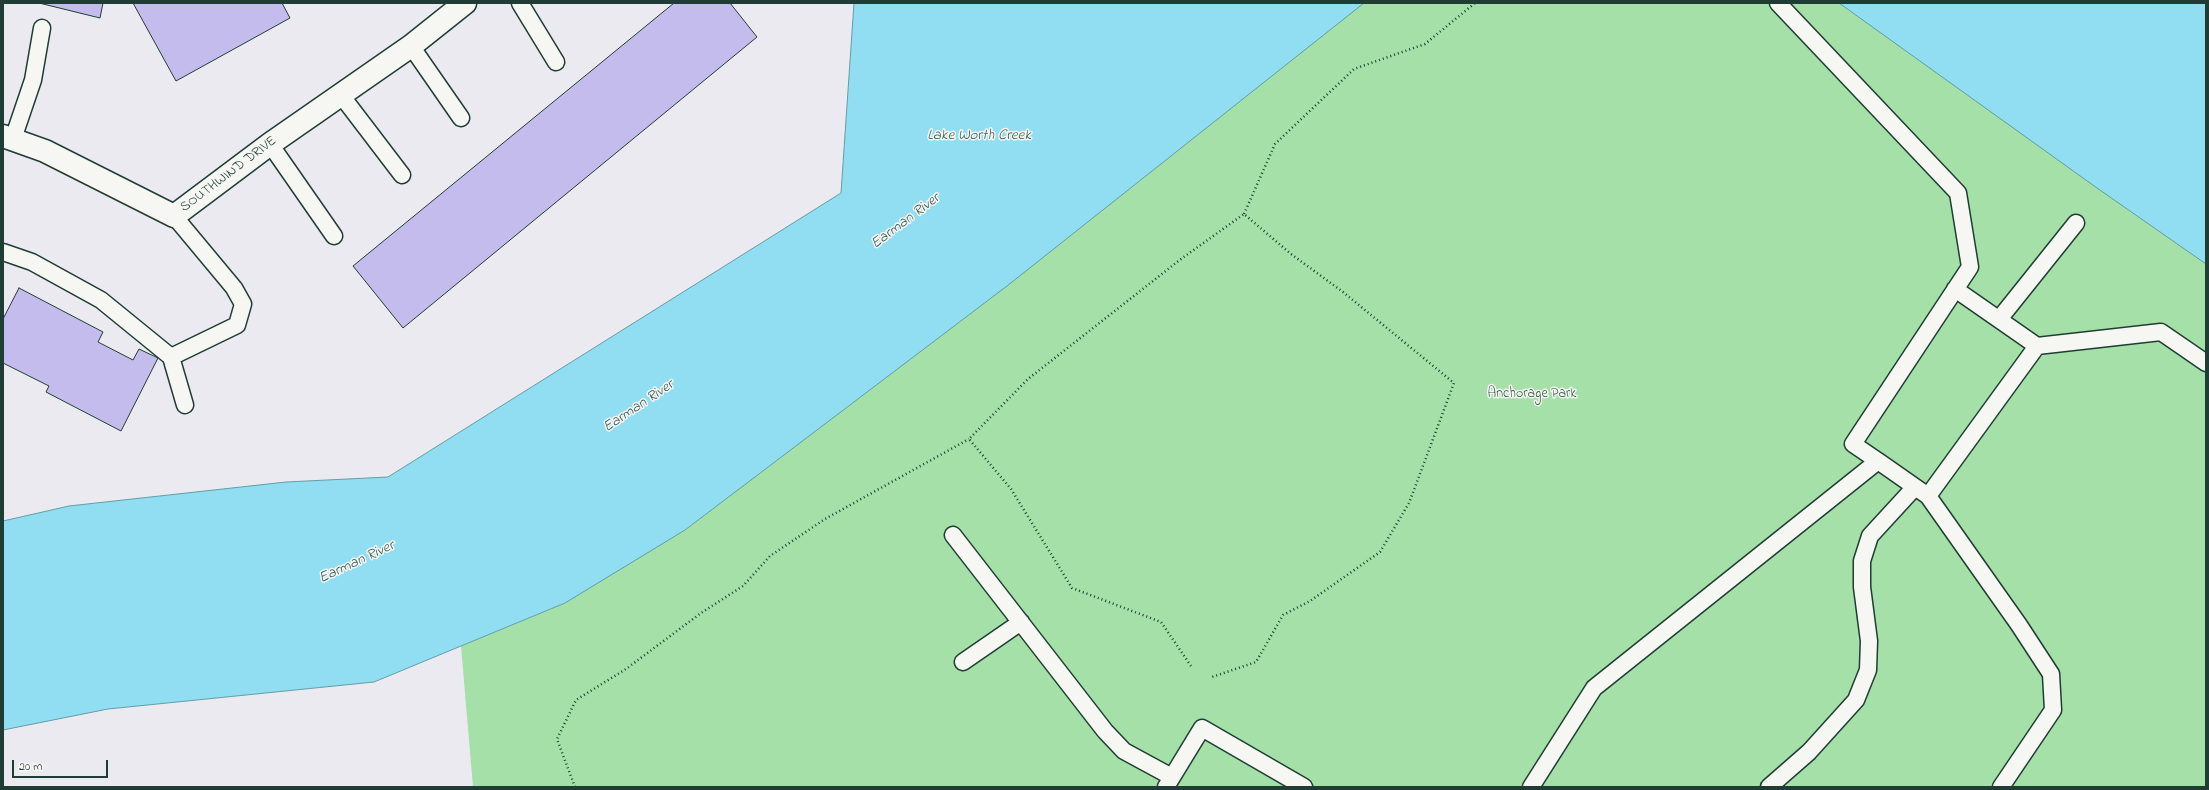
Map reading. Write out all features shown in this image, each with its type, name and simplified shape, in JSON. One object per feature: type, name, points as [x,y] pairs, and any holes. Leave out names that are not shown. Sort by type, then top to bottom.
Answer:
[{"type":"street","name":"SOUTHWIND DRIVE","points":[[8,138],[45,151],[174,216],[270,144],[411,46],[465,3]]},
{"type":"lane","points":[[520,3],[556,62]]},
{"type":"lane","points":[[1778,3],[1958,193],[1970,266],[1853,444],[1928,496],[2019,625],[2050,674],[2053,710],[2001,787]]},
{"type":"lane","points":[[8,138],[33,80],[42,28]]},
{"type":"lane","points":[[411,46],[461,118]]},
{"type":"lane","points":[[341,95],[402,175]]},
{"type":"lane","points":[[270,144],[334,236]]},
{"type":"lane","points":[[171,357],[237,325],[243,304],[234,288],[174,216]]},
{"type":"lane","points":[[2000,318],[2076,223]]},
{"type":"lane","points":[[3,252],[32,262],[101,300],[171,357],[185,405]]},
{"type":"lane","points":[[1955,290],[2000,318],[2037,346],[2161,332],[2206,363]]},
{"type":"lane","points":[[1928,496],[2037,346]]},
{"type":"lane","points":[[1531,787],[1594,688],[1878,461]]},
{"type":"lane","points":[[1769,787],[1809,752],[1856,700],[1868,670],[1869,641],[1862,587],[1862,561],[1870,536],[1915,487]]},
{"type":"lane","points":[[953,535],[1105,731],[1124,751],[1169,782],[1202,728],[1304,787]]},
{"type":"lane","points":[[963,662],[1021,622]]},
{"type":"path","points":[[574,787],[558,739],[576,700],[626,669],[701,613],[743,586],[770,556],[825,519],[969,439],[1028,379],[1181,259],[1244,214],[1275,144],[1354,69],[1425,44],[1475,3]]},
{"type":"path","points":[[1212,677],[1256,662],[1283,615],[1310,601],[1380,552],[1409,503],[1454,383],[1343,292],[1291,254],[1244,214]]},
{"type":"path","points":[[969,439],[1011,489],[1072,588],[1161,622],[1191,666]]},
{"type":"green space","name":"Anchorage Park","points":[[1361,3],[1842,3],[2206,261],[2206,787],[473,787],[461,646],[565,603]]},
{"type":"water","name":"Lake Worth Creek","points":[[854,3],[1364,3],[1007,286],[685,530],[565,603],[374,682],[108,709],[3,730],[3,521],[69,506],[286,482],[388,477],[841,193]]},
{"type":"water","points":[[1839,3],[2206,3],[2206,264],[2097,188]]},
{"type":"building","points":[[39,3],[103,3],[100,18]]},
{"type":"building","points":[[133,3],[282,3],[290,18],[176,81]]},
{"type":"building","points":[[674,3],[730,3],[757,37],[403,328],[353,266]]},
{"type":"building","points":[[19,288],[103,332],[98,342],[133,360],[139,349],[158,358],[121,431],[46,392],[49,386],[3,363],[3,319]]},
{"type":"water label","name":"Earman River","points":[[906,222]]},
{"type":"water label","name":"Earman River","points":[[639,407]]},
{"type":"water label","name":"Earman River","points":[[357,563]]}]
